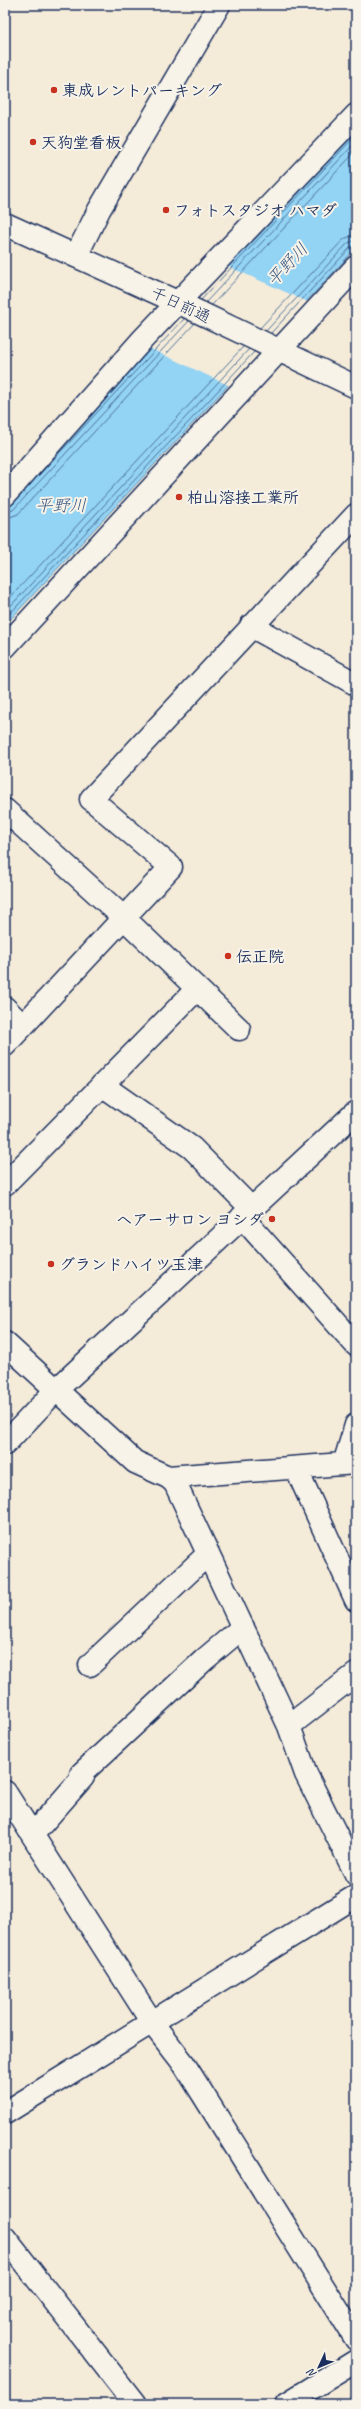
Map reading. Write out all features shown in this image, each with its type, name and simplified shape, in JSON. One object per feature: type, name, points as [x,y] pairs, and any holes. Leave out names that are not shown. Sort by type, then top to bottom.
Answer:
[{"type":"street","points":[[76,256],[99,210],[219,5]]},
{"type":"street","points":[[5,495],[143,339],[184,305],[356,115]]},
{"type":"street","name":"千日前通","points":[[5,224],[184,305],[356,387]]},
{"type":"street","points":[[5,647],[275,348],[312,315],[316,307],[356,267]]},
{"type":"street","points":[[5,1045],[171,867],[90,799],[356,515]]},
{"type":"street","points":[[251,626],[356,684]]},
{"type":"street","points":[[5,810],[124,918],[239,1029]]},
{"type":"street","points":[[5,1184],[197,989]]},
{"type":"street","points":[[5,1008],[23,1026]]},
{"type":"street","points":[[102,1085],[192,1148],[356,1345]]},
{"type":"street","points":[[5,1444],[55,1391],[246,1212],[356,1112]]},
{"type":"street","points":[[5,1343],[55,1391],[135,1462],[168,1477],[175,1483],[290,1726],[306,1774],[356,1874]]},
{"type":"street","points":[[168,1477],[350,1464],[356,1425]]},
{"type":"street","points":[[296,1468],[356,1600]]},
{"type":"street","points":[[90,1665],[208,1554]]},
{"type":"street","points":[[33,1834],[83,1777],[81,1774],[205,1659],[243,1627]]},
{"type":"street","points":[[290,1726],[356,1674]]},
{"type":"street","points":[[5,1792],[153,2024],[184,2064],[356,2339]]},
{"type":"street","points":[[5,2113],[153,2024],[356,1896]]},
{"type":"street","points":[[5,2238],[135,2404]]},
{"type":"street","points":[[286,2404],[356,2361]]},
{"type":"water","name":"平野川","points":[[356,129],[356,248],[5,625],[5,505]]},
{"type":"pier","points":[[227,266],[308,302],[230,386],[149,348]]},
{"type":"place","name":"東成レントパーキング","points":[[54,90]]},
{"type":"place","name":"天狗堂看板","points":[[33,142]]},
{"type":"place","name":"フォトスタジオ ハマダ","points":[[166,210]]},
{"type":"place","name":"柏山溶接工業所","points":[[179,497]]},
{"type":"place","name":"伝正院","points":[[228,956]]},
{"type":"place","name":"ヘアーサロン ヨシダ","points":[[272,1219]]},
{"type":"place","name":"グランドハイツ玉津","points":[[51,1264]]}]
